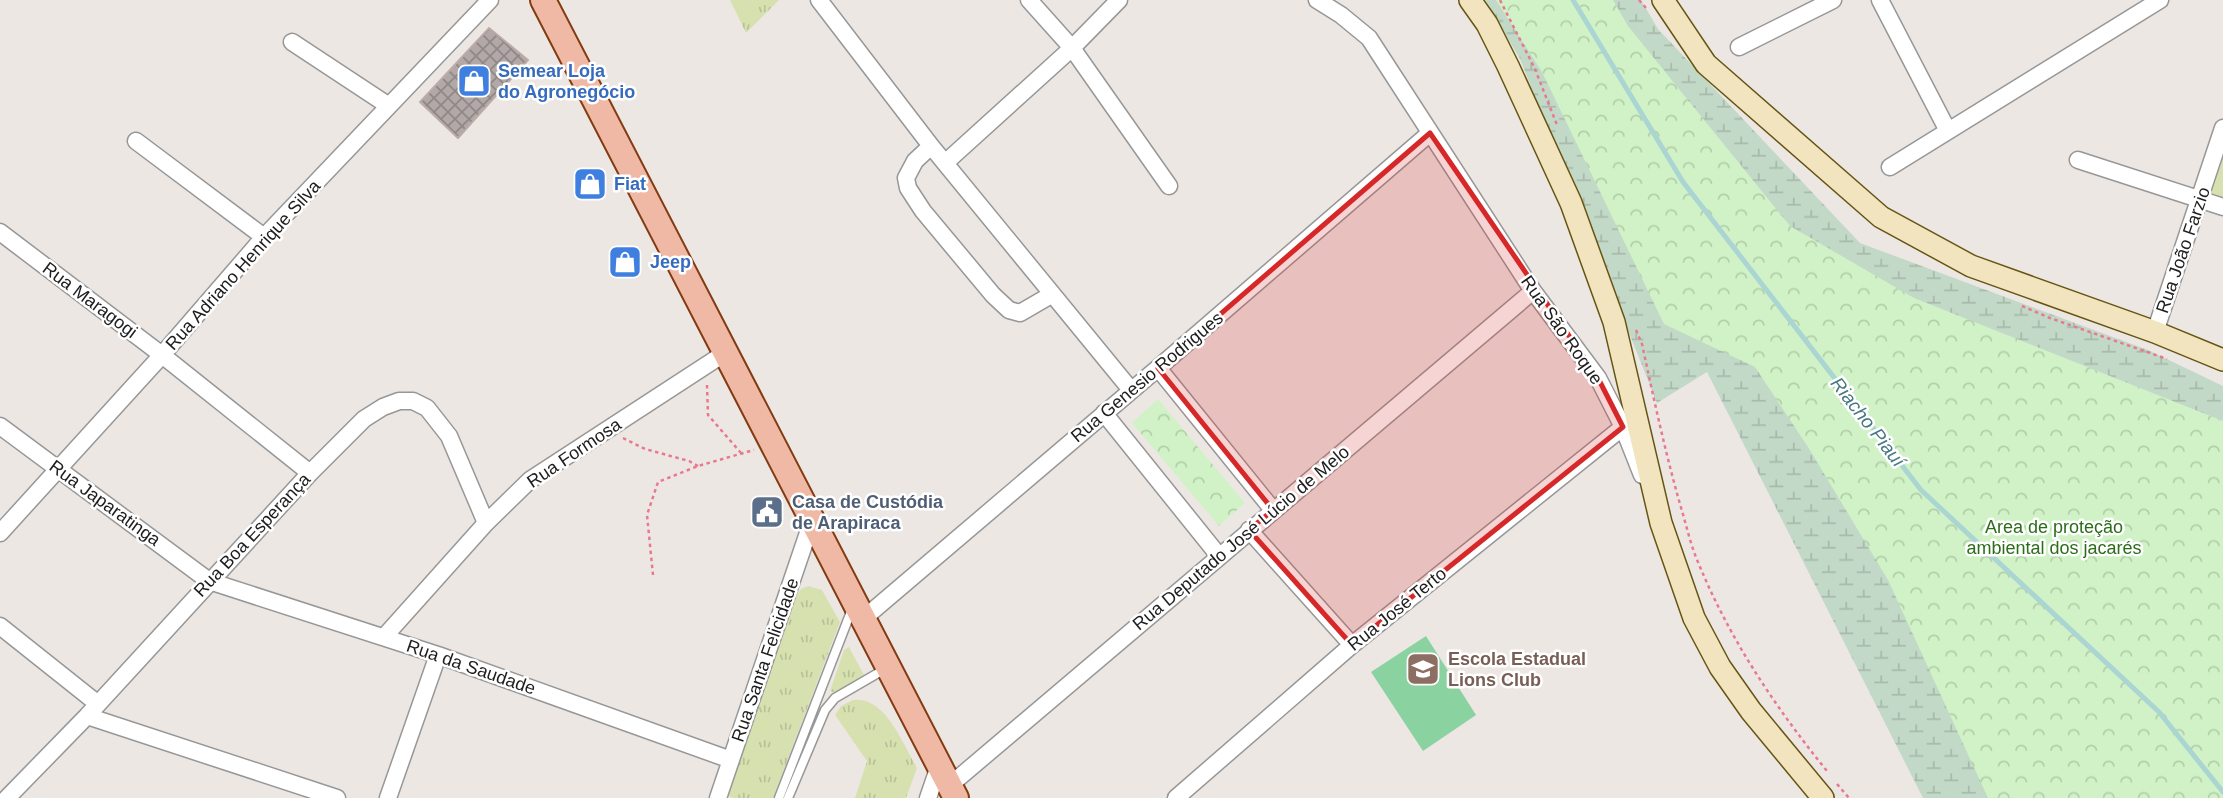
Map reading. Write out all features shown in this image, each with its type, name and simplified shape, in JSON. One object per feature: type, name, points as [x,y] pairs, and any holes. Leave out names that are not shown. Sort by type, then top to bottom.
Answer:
[{"type":"main road","points":[[543,0],[716,358],[773,446],[887,667],[943,787]]},
{"type":"main road","points":[[1470,0],[1487,24],[1508,66],[1571,203],[1614,322],[1661,523]]},
{"type":"main road","points":[[1663,0],[1706,64],[1881,217],[1971,267],[2155,332],[2223,360]]},
{"type":"main road","name":"Rua São Roque","points":[[1661,523],[1694,618],[1720,667],[1751,711],[1823,798]]},
{"type":"street","name":"Rua Adriano Henrique Silva","points":[[0,533],[162,355],[264,237],[490,0]]},
{"type":"street","points":[[819,0],[931,146],[1131,390]]},
{"type":"street","points":[[1029,0],[1072,48],[1169,186]]},
{"type":"street","points":[[945,163],[1072,48],[1119,0]]},
{"type":"street","name":"Rua São Roque","points":[[1317,0],[1368,37],[1533,291],[1598,378],[1623,427],[1661,523]]},
{"type":"street","points":[[1739,47],[1833,0]]},
{"type":"street","points":[[1880,0],[1948,131]]},
{"type":"street","points":[[1891,167],[2160,0]]},
{"type":"street","points":[[292,42],[389,106]]},
{"type":"street","name":"Rua João Farzio","points":[[2155,332],[2223,128]]},
{"type":"street","name":"Rua Genesio Rodrigues","points":[[859,611],[1158,368],[1430,133]]},
{"type":"street","points":[[136,141],[264,237]]},
{"type":"street","points":[[931,146],[915,161],[906,178],[908,188],[923,211],[993,295],[1009,310],[1020,313],[1051,295]]},
{"type":"street","points":[[2078,160],[2223,207]]},
{"type":"street","name":"Rua Maragogi","points":[[0,232],[162,355],[310,473]]},
{"type":"street","name":"Rua Deputado José Lúcio de Melo","points":[[943,787],[1533,291]]},
{"type":"street","name":"Rua Formosa","points":[[384,637],[486,523],[530,480],[716,358]]},
{"type":"street","points":[[1158,368],[1273,510]]},
{"type":"street","name":"Rua Boa Esperança","points":[[7,798],[93,710],[209,580],[310,473],[364,419],[383,407],[399,401],[413,401],[427,408],[449,436],[486,523]]},
{"type":"street","points":[[1104,413],[1219,556]]},
{"type":"street","name":"Rua Japaratinga","points":[[0,426],[209,580]]},
{"type":"street","name":"Rua José Terto","points":[[1175,798],[1352,645],[1623,427]]},
{"type":"street","name":"Rua Santa Felicidade","points":[[718,798],[812,521]]},
{"type":"street","points":[[1249,530],[1352,645]]},
{"type":"street","name":"Rua da Saudade","points":[[209,580],[438,655],[731,760]]},
{"type":"street","points":[[0,626],[93,710],[337,798]]},
{"type":"street","points":[[388,798],[438,655]]},
{"type":"lane","points":[[779,798],[859,611]]},
{"type":"lane","points":[[788,798],[825,710],[835,698],[887,667]]},
{"type":"path","points":[[1500,0],[1535,69],[1560,133]]},
{"type":"path","points":[[1633,320],[1642,344],[1671,473],[1696,559],[1710,590],[1747,662],[1803,741],[1849,798]]},
{"type":"path","points":[[716,358],[708,415],[741,453]]},
{"type":"path","points":[[607,430],[645,449],[698,466]]},
{"type":"path","points":[[653,575],[647,515],[658,482],[698,466],[773,446]]},
{"type":"highlighted area","points":[[1430,133],[1598,378],[1623,427],[1352,645],[1249,530],[1273,510],[1158,368]]},
{"type":"green space","points":[[730,0],[779,0],[746,33]]},
{"type":"green space","name":"Area de proteção ambiental dos jacarés","points":[[1485,0],[1641,0],[1658,29],[1860,243],[2148,350],[2223,386],[2223,798],[1923,798],[1707,372],[1657,403],[1520,59]]},
{"type":"green space","name":"Area de proteção ambiental dos jacarés","points":[[1496,0],[1613,0],[1628,26],[1790,226],[1914,298],[2223,421],[2223,798],[1988,798],[1888,580],[1808,447],[1755,367],[1664,324],[1542,72]]},
{"type":"green space","points":[[2223,129],[2223,207],[2201,199]]},
{"type":"green space","points":[[1158,399],[1245,503],[1219,526],[1132,423]]},
{"type":"green space","points":[[808,586],[822,590],[840,622],[773,798],[733,798],[726,795],[794,599],[801,589]]},
{"type":"green space","points":[[1426,636],[1476,715],[1423,751],[1371,672]]},
{"type":"green space","points":[[849,647],[864,675],[835,693],[830,691],[844,650]]},
{"type":"green space","points":[[853,700],[875,705],[892,723],[906,747],[917,768],[906,798],[855,798],[867,761],[835,715],[841,706]]},
{"type":"building","name":"Semear Loja do Agronegócio","points":[[489,28],[528,60],[458,138],[420,102]]},
{"type":"waterway","name":"Riacho Piauí","points":[[1573,0],[1683,182],[1921,490],[2159,712],[2223,792]]},
{"type":"place","name":"Semear Loja do Agronegócio","points":[[474,81]]},
{"type":"place","name":"Fiat","points":[[590,184]]},
{"type":"place","name":"Jeep","points":[[625,262]]},
{"type":"place","name":"Casa de Custódia de Arapiraca","points":[[767,512]]},
{"type":"place","name":"Escola Estadual Lions Club","points":[[1423,669]]}]
